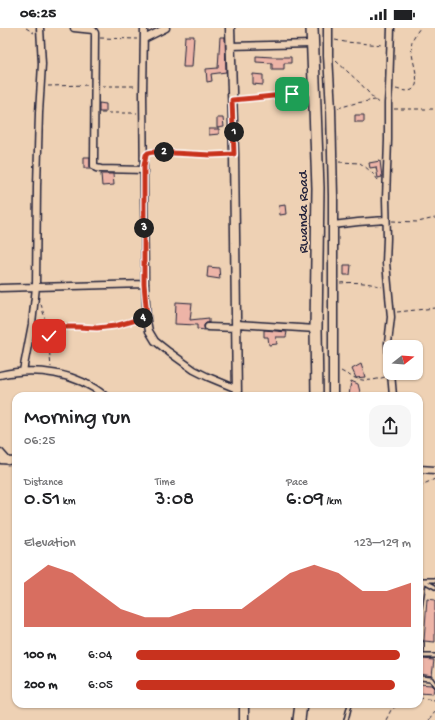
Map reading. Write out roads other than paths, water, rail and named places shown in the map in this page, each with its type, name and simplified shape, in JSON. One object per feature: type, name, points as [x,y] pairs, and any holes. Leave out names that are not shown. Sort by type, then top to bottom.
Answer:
[{"type":"highway","name":"Rwanda Road","points":[[312,28],[318,188],[316,329],[317,392]]},
{"type":"highway","points":[[299,720],[300,708]]},
{"type":"street","points":[[22,371],[32,324],[36,287],[37,186],[42,56],[40,28]]},
{"type":"street","points":[[74,28],[95,31],[94,166],[96,168],[144,170]]},
{"type":"street","points":[[144,28],[144,284],[149,331],[156,341],[168,352],[194,370],[235,392]]},
{"type":"street","points":[[144,39],[166,28]]},
{"type":"street","points":[[230,28],[234,154],[237,392]]},
{"type":"street","points":[[328,28],[333,226],[333,392]]},
{"type":"street","points":[[388,340],[391,321],[386,263],[386,220],[391,28]]},
{"type":"street","points":[[230,46],[312,44]]},
{"type":"street","points":[[333,226],[386,220]]},
{"type":"street","points":[[0,288],[144,284]]},
{"type":"street","points":[[208,326],[316,329]]},
{"type":"street","points":[[0,375],[22,371],[53,374],[81,381],[100,392]]},
{"type":"street","points":[[392,380],[393,392]]},
{"type":"street","points":[[0,452],[8,461]]},
{"type":"street","points":[[0,460],[12,461]]},
{"type":"street","points":[[423,469],[435,470]]},
{"type":"street","points":[[244,708],[244,720]]},
{"type":"lane","points":[[424,581],[435,580]]},
{"type":"lane","points":[[424,581],[435,587]]},
{"type":"lane","points":[[423,588],[424,581]]},
{"type":"lane","points":[[423,656],[435,656]]},
{"type":"lane","points":[[423,678],[431,679],[435,686]]},
{"type":"lane","points":[[346,720],[349,708]]}]
